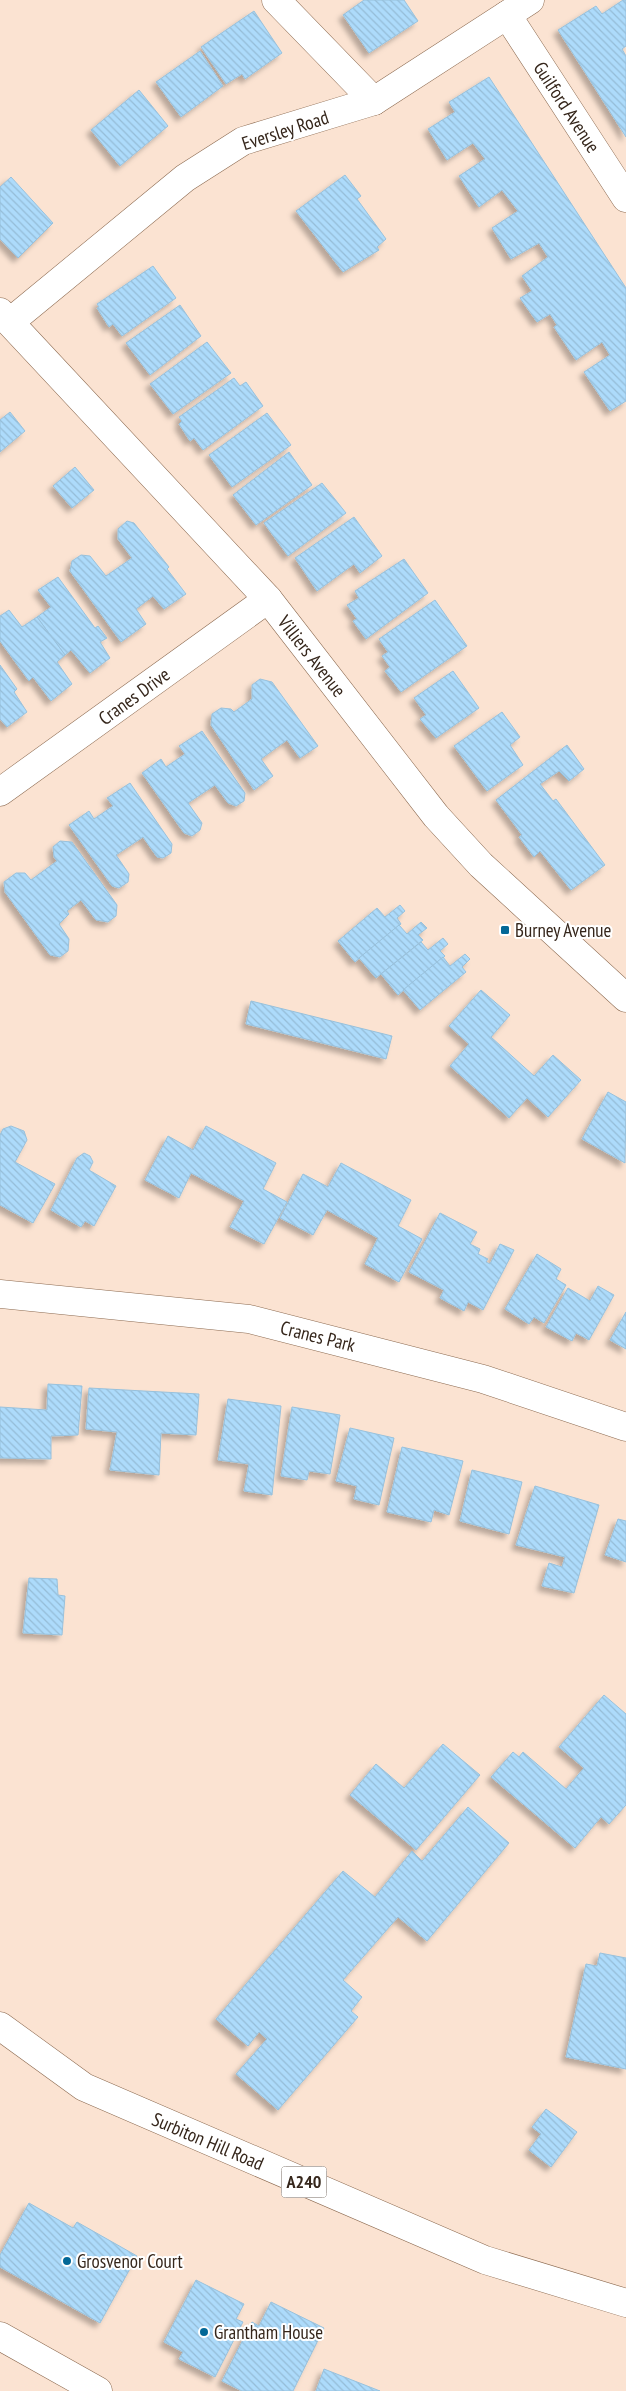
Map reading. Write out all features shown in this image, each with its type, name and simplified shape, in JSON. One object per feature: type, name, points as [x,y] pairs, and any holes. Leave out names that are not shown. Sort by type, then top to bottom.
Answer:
[{"type":"street","points":[[276,0],[374,102]]},
{"type":"street","name":"Eversley Road","points":[[5,317],[185,178],[244,141],[374,102],[530,0]]},
{"type":"street","name":"Guilford Avenue","points":[[507,15],[626,198]]},
{"type":"street","name":"Villiers Avenue","points":[[5,317],[268,599],[436,816],[481,865],[626,998]]},
{"type":"street","name":"Cranes Drive","points":[[0,792],[268,599]]},
{"type":"street","name":"Cranes Park","points":[[0,1294],[249,1319],[483,1379],[626,1427]]},
{"type":"street","name":"Surbiton Hill Road","points":[[0,2026],[84,2087],[485,2260],[626,2303]]},
{"type":"street","points":[[0,2336],[98,2391]]},
{"type":"building","points":[[364,0],[404,0],[418,21],[369,53],[343,15]]},
{"type":"building","points":[[623,0],[626,0],[626,46],[622,49],[626,56],[626,137],[558,30],[596,6],[602,14]]},
{"type":"building","points":[[254,11],[282,53],[245,79],[242,74],[226,84],[201,47]]},
{"type":"building","points":[[200,51],[223,86],[181,117],[156,82]]},
{"type":"building","points":[[489,77],[626,288],[626,401],[610,411],[584,372],[610,355],[602,342],[576,360],[554,327],[557,325],[550,314],[537,322],[520,298],[532,291],[522,276],[548,257],[539,243],[511,259],[492,228],[518,211],[502,190],[479,207],[459,176],[485,159],[473,143],[447,160],[428,129],[455,112],[449,102]]},
{"type":"building","points":[[139,90],[168,126],[120,166],[91,130]]},
{"type":"building","points":[[345,175],[361,196],[357,199],[386,239],[377,247],[379,250],[343,272],[296,211]]},
{"type":"building","points":[[11,177],[53,223],[18,258],[0,239],[0,187]]},
{"type":"building","points":[[153,266],[176,298],[122,336],[113,324],[109,327],[97,308],[99,307],[97,304]]},
{"type":"building","points":[[180,305],[201,336],[150,375],[126,343]]},
{"type":"building","points":[[207,342],[231,373],[173,414],[150,384]]},
{"type":"building","points":[[234,378],[240,386],[246,382],[263,406],[203,450],[194,438],[190,441],[179,424],[182,421],[179,417]]},
{"type":"building","points":[[10,412],[25,431],[0,452],[0,420]]},
{"type":"building","points":[[267,413],[291,445],[232,487],[209,455]]},
{"type":"building","points":[[289,452],[312,485],[256,525],[233,495]]},
{"type":"building","points":[[75,467],[94,490],[72,508],[53,486]]},
{"type":"building","points":[[322,483],[346,513],[288,556],[264,523]]},
{"type":"building","points":[[354,517],[382,556],[360,573],[354,564],[317,591],[295,558]]},
{"type":"building","points":[[127,521],[134,523],[169,567],[167,569],[186,594],[164,609],[153,596],[136,609],[146,624],[121,642],[70,571],[72,561],[81,555],[90,556],[106,576],[132,558],[118,539],[118,529]]},
{"type":"building","points":[[404,559],[428,593],[366,639],[353,621],[357,619],[347,605],[359,598],[355,591]]},
{"type":"building","points":[[58,577],[95,628],[98,626],[107,638],[100,642],[110,658],[90,673],[71,650],[65,655],[37,617],[51,607],[38,590]]},
{"type":"building","points":[[435,600],[467,646],[401,692],[385,671],[390,667],[382,656],[388,652],[379,639]]},
{"type":"building","points":[[9,610],[22,627],[37,617],[65,655],[57,662],[72,684],[51,701],[33,677],[29,681],[0,641],[0,616]]},
{"type":"building","points":[[0,665],[17,689],[14,692],[27,712],[7,727],[0,719]]},
{"type":"building","points":[[453,671],[479,708],[436,738],[420,719],[426,715],[414,698]]},
{"type":"building","points":[[260,679],[272,682],[318,746],[300,758],[287,740],[261,759],[273,776],[254,790],[211,725],[212,714],[221,708],[231,709],[234,712],[252,699],[252,685]]},
{"type":"building","points":[[502,712],[520,737],[510,745],[523,765],[487,791],[454,746]]},
{"type":"building","points":[[202,731],[245,793],[244,801],[236,806],[228,803],[215,785],[188,803],[202,823],[200,830],[192,836],[184,833],[142,773],[161,759],[166,767],[185,754],[179,746]]},
{"type":"building","points":[[567,745],[584,769],[569,781],[559,771],[540,784],[553,801],[556,799],[605,865],[571,890],[540,851],[534,857],[519,837],[522,835],[496,800]]},
{"type":"building","points":[[130,783],[172,844],[171,853],[163,858],[157,857],[143,837],[116,855],[129,874],[128,882],[119,888],[112,886],[69,825],[89,811],[94,819],[113,806],[107,798]]},
{"type":"building","points":[[60,841],[72,842],[117,905],[116,916],[108,922],[96,920],[81,900],[67,911],[69,914],[59,924],[69,939],[68,951],[60,957],[50,955],[5,892],[4,882],[16,873],[25,873],[31,880],[57,861],[54,857],[53,847]]},
{"type":"building","points":[[400,905],[405,911],[397,918],[401,924],[355,962],[338,941],[377,908],[385,917]]},
{"type":"building","points":[[421,922],[427,928],[418,935],[423,940],[376,978],[359,958],[399,925],[407,934]]},
{"type":"building","points":[[443,938],[448,944],[440,951],[445,956],[398,995],[381,974],[421,942],[428,950]]},
{"type":"building","points":[[465,954],[470,959],[462,967],[466,972],[420,1010],[403,990],[443,957],[450,966]]},
{"type":"building","points":[[481,990],[510,1015],[491,1037],[534,1076],[553,1055],[581,1080],[548,1117],[527,1098],[509,1118],[450,1066],[469,1044],[449,1026]]},
{"type":"building","points":[[251,1001],[392,1036],[386,1059],[246,1024]]},
{"type":"building","points":[[608,1092],[626,1102],[625,1163],[582,1139]]},
{"type":"building","points":[[11,1126],[24,1131],[27,1140],[15,1162],[55,1184],[33,1223],[0,1205],[0,1135],[3,1129]]},
{"type":"building","points":[[206,1126],[276,1163],[263,1189],[287,1202],[264,1244],[230,1227],[244,1201],[191,1173],[179,1198],[145,1180],[168,1136],[193,1150]]},
{"type":"building","points":[[84,1153],[90,1156],[93,1162],[89,1170],[116,1186],[94,1226],[85,1221],[81,1227],[51,1210],[77,1158]]},
{"type":"building","points":[[341,1163],[411,1200],[398,1226],[422,1239],[399,1282],[365,1264],[378,1238],[327,1210],[313,1235],[280,1218],[303,1174],[328,1187]]},
{"type":"building","points":[[440,1213],[477,1232],[470,1244],[480,1249],[478,1254],[488,1259],[486,1262],[490,1264],[500,1244],[514,1250],[483,1310],[468,1302],[464,1311],[440,1298],[444,1290],[409,1272]]},
{"type":"building","points":[[537,1254],[561,1269],[556,1279],[566,1285],[544,1323],[534,1317],[529,1324],[505,1309]]},
{"type":"building","points":[[598,1286],[614,1295],[589,1340],[576,1333],[572,1341],[546,1327],[568,1288],[590,1301]]},
{"type":"building","points":[[626,1312],[626,1349],[610,1340]]},
{"type":"building","points":[[48,1384],[82,1386],[78,1435],[51,1436],[51,1459],[0,1458],[0,1407],[47,1410]]},
{"type":"building","points":[[89,1388],[199,1394],[196,1435],[161,1433],[159,1475],[110,1470],[117,1432],[86,1429]]},
{"type":"building","points":[[228,1399],[281,1406],[272,1495],[244,1491],[249,1464],[218,1460]]},
{"type":"building","points":[[292,1407],[340,1415],[330,1474],[309,1471],[307,1480],[281,1476]]},
{"type":"building","points":[[350,1428],[394,1438],[379,1505],[354,1499],[357,1486],[336,1481]]},
{"type":"building","points":[[402,1447],[463,1461],[449,1515],[434,1510],[431,1522],[387,1512]]},
{"type":"building","points":[[472,1470],[522,1482],[509,1534],[460,1521]]},
{"type":"building","points":[[535,1486],[599,1505],[574,1593],[542,1586],[549,1563],[562,1567],[565,1557],[516,1545]]},
{"type":"building","points":[[618,1519],[626,1521],[626,1562],[605,1555]]},
{"type":"building","points":[[29,1578],[57,1579],[58,1595],[65,1596],[62,1635],[23,1633]]},
{"type":"building","points":[[604,1695],[626,1714],[626,1805],[609,1824],[601,1817],[575,1848],[491,1777],[513,1752],[519,1757],[523,1752],[566,1789],[584,1768],[559,1747]]},
{"type":"building","points":[[443,1744],[480,1775],[416,1850],[350,1795],[376,1764],[404,1788]]},
{"type":"building","points":[[468,1807],[509,1843],[427,1941],[398,1917],[343,1980],[362,1997],[351,2011],[358,2017],[278,2110],[236,2074],[267,2039],[259,2032],[248,2046],[216,2019],[343,1871],[375,1897],[412,1851],[422,1861]]},
{"type":"building","points":[[600,1953],[626,1958],[626,2069],[566,2057],[586,1964],[597,1966]]},
{"type":"building","points":[[546,2109],[577,2132],[551,2167],[529,2150],[541,2134],[532,2127]]},
{"type":"building","name":"Grosvenor Court","points":[[29,2203],[73,2228],[77,2222],[137,2256],[100,2323],[0,2267],[0,2255]]},
{"type":"building","name":"Grantham House","points":[[196,2280],[244,2304],[236,2319],[243,2322],[215,2377],[179,2359],[183,2352],[164,2342]]},
{"type":"building","points":[[271,2302],[324,2328],[293,2391],[242,2391],[222,2381],[252,2322],[259,2326]]},
{"type":"building","points":[[324,2369],[380,2391],[316,2391]]},
{"type":"place","name":"Burney Avenue","points":[[505,930]]},
{"type":"place","name":"Grosvenor Court","points":[[67,2261]]},
{"type":"place","name":"Grantham House","points":[[204,2332]]}]
